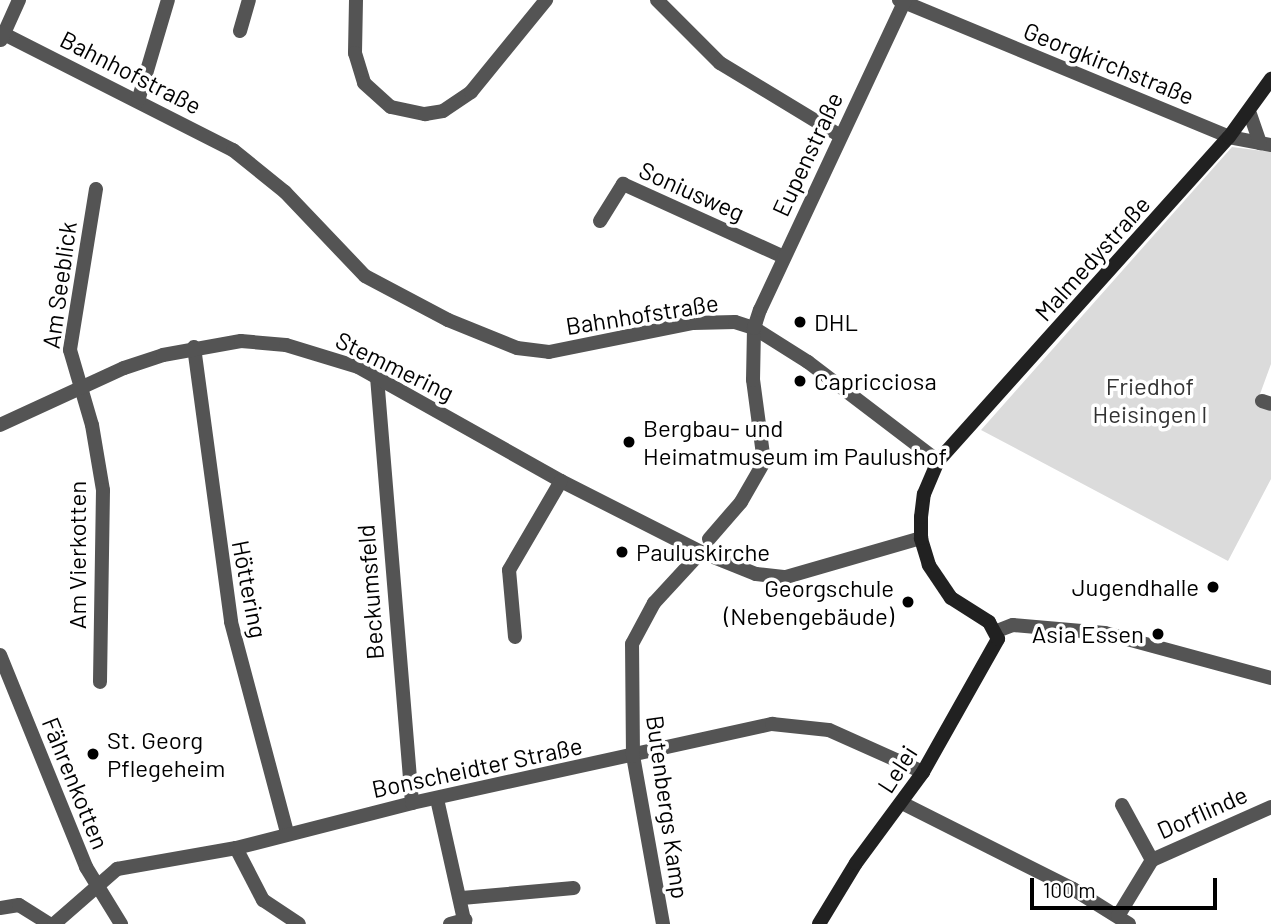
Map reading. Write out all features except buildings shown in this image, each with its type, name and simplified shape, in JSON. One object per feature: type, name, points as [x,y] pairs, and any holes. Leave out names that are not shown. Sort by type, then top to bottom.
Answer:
[{"type":"street","points":[[2,38],[19,0]]},
{"type":"street","points":[[138,101],[168,0]]},
{"type":"street","points":[[240,31],[249,0]]},
{"type":"street","points":[[356,0],[355,54],[364,83],[391,107],[425,114],[443,111],[471,92],[546,0]]},
{"type":"street","points":[[657,0],[728,69],[839,135]]},
{"type":"street","name":"Eupenstraße","points":[[754,328],[839,135],[902,1]]},
{"type":"street","name":"Georgkirchstraße","points":[[902,1],[1229,137],[1266,144]]},
{"type":"street","name":"Bahnhofstraße","points":[[2,38],[138,101],[233,150],[265,172],[365,276],[503,343],[549,352],[709,321],[754,328],[868,406],[938,461]]},
{"type":"street","name":"Malmedystraße","points":[[938,461],[1250,114],[1271,79]]},
{"type":"street","name":"Georgkirchstraße","points":[[1250,114],[1266,144]]},
{"type":"street","name":"Soniusweg","points":[[600,221],[623,184],[784,257]]},
{"type":"street","name":"Am Seeblick","points":[[82,386],[70,350],[96,189]]},
{"type":"street","points":[[709,538],[747,494],[764,462],[753,390],[754,328]]},
{"type":"street","name":"Stemmering","points":[[0,425],[124,368],[194,347],[241,341],[286,345],[377,377],[561,481],[701,552],[757,574],[786,577],[921,538]]},
{"type":"street","name":"Höttering","points":[[194,347],[228,609],[287,833]]},
{"type":"street","name":"Beckumsfeld","points":[[377,377],[412,803]]},
{"type":"street","name":"Am Vierkotten","points":[[82,386],[103,490],[100,682]]},
{"type":"street","points":[[938,461],[924,494],[921,538],[939,584],[997,631],[1013,625],[1105,633],[1271,678]]},
{"type":"street","points":[[515,637],[509,570],[561,481]]},
{"type":"street","name":"Butenbergs Kamp","points":[[663,924],[633,756],[630,677],[634,636],[654,603],[701,552]]},
{"type":"street","name":"Lelei","points":[[819,924],[856,863],[923,772],[996,645],[997,631]]},
{"type":"street","name":"Fährenkotten","points":[[0,655],[95,886],[121,924]]},
{"type":"street","name":"Bonscheidter Straße","points":[[0,908],[19,905],[52,924],[117,869],[236,848],[412,803],[749,729],[796,724],[865,743],[923,772]]},
{"type":"street","points":[[437,799],[462,898],[465,922],[450,924]]},
{"type":"street","points":[[902,803],[1073,889],[1123,920]]},
{"type":"street","name":"Dorflinde","points":[[1122,805],[1152,860]]},
{"type":"street","name":"Dorflinde","points":[[1123,920],[1152,860],[1271,807]]},
{"type":"street","points":[[236,848],[263,900],[299,924]]},
{"type":"street","points":[[462,898],[574,888]]},
{"type":"green space","name":"Friedhof Heisingen I","points":[[1232,147],[1271,152],[1271,364],[1256,405],[1271,411],[1271,479],[1228,561],[981,430]]},
{"type":"place","name":"DHL","points":[[800,322]]},
{"type":"place","name":"Capricciosa","points":[[800,381]]},
{"type":"place","name":"Bergbau- und Heimatmuseum im Paulushof","points":[[629,442]]},
{"type":"place","name":"Pauluskirche","points":[[622,552]]},
{"type":"place","name":"Jugendhalle","points":[[1213,587]]},
{"type":"place","name":"Georgschule (Nebengebäude)","points":[[908,602]]},
{"type":"place","name":"Asia Essen","points":[[1158,634]]},
{"type":"place","name":"St. Georg Pflegeheim","points":[[93,754]]}]
